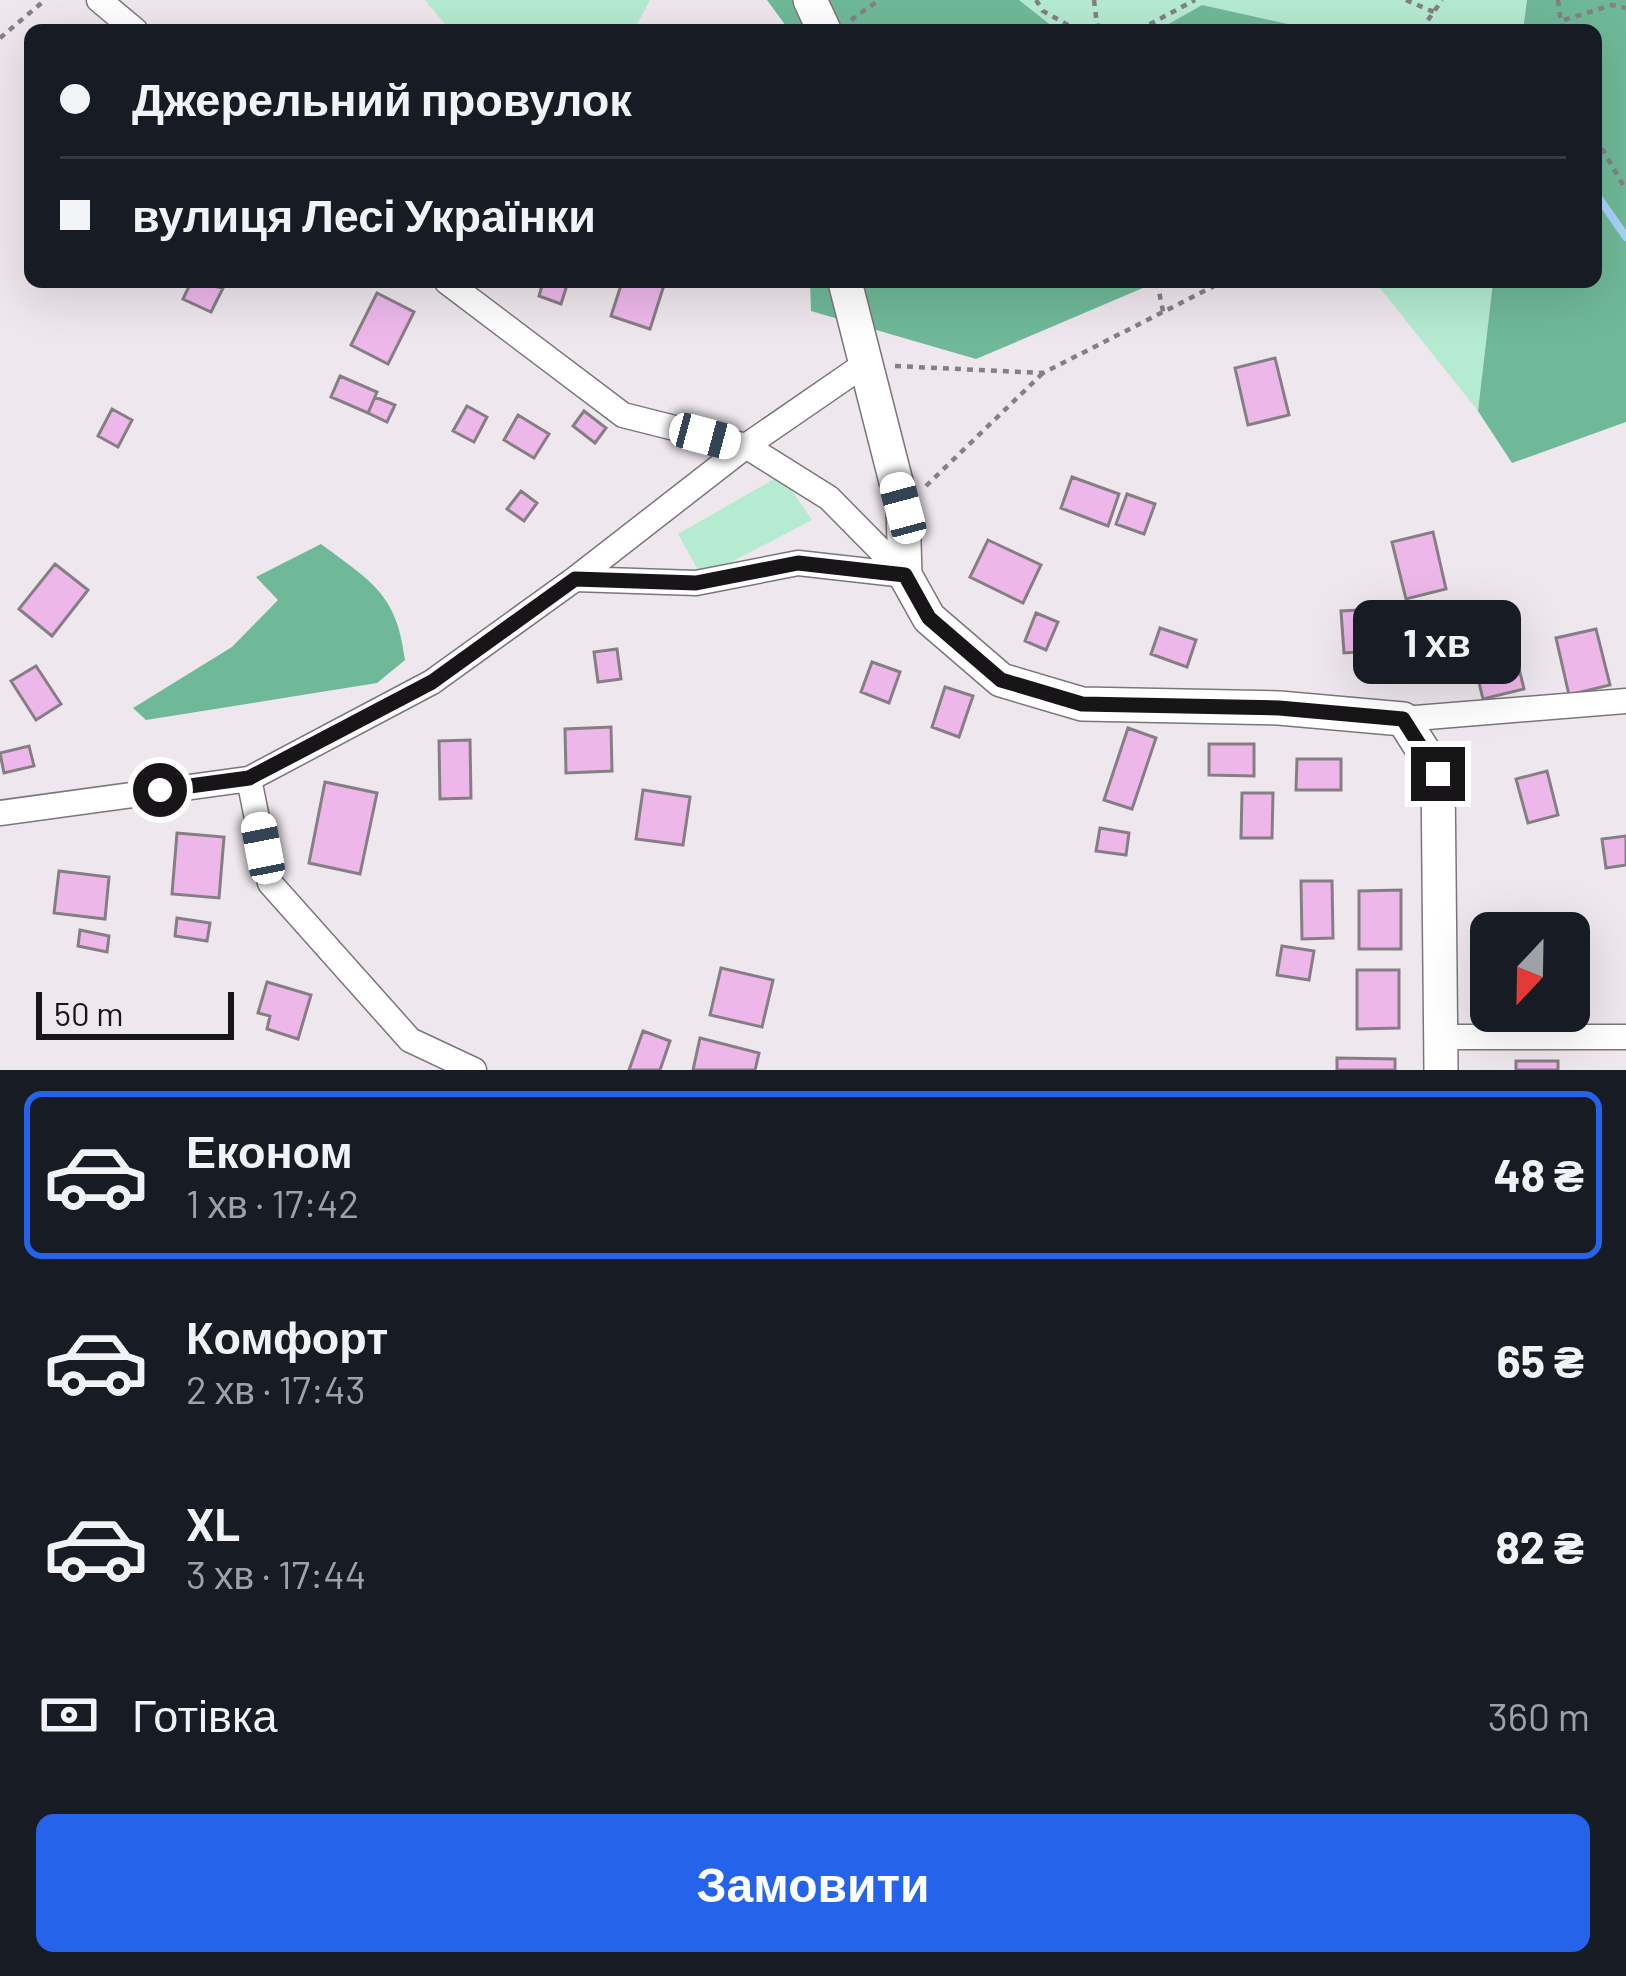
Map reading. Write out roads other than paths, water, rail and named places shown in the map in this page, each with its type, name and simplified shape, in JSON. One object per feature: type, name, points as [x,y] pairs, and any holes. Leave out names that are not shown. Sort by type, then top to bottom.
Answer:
[{"type":"street","points":[[99,0],[128,24]]},
{"type":"street","points":[[455,288],[623,415],[746,446],[830,498],[905,575],[929,618],[1001,680],[1082,704],[1279,708],[1403,719],[1626,701]]},
{"type":"street","points":[[846,288],[903,508],[905,575]]},
{"type":"street","points":[[0,812],[249,778],[432,682],[746,446],[865,364]]},
{"type":"street","points":[[575,579],[696,583],[798,563],[905,575]]},
{"type":"street","points":[[1403,719],[1438,774],[1441,1054],[1626,1037]]},
{"type":"street","points":[[249,778],[271,883],[410,1040],[474,1070]]},
{"type":"waterway","points":[[1602,203],[1626,237]]}]
